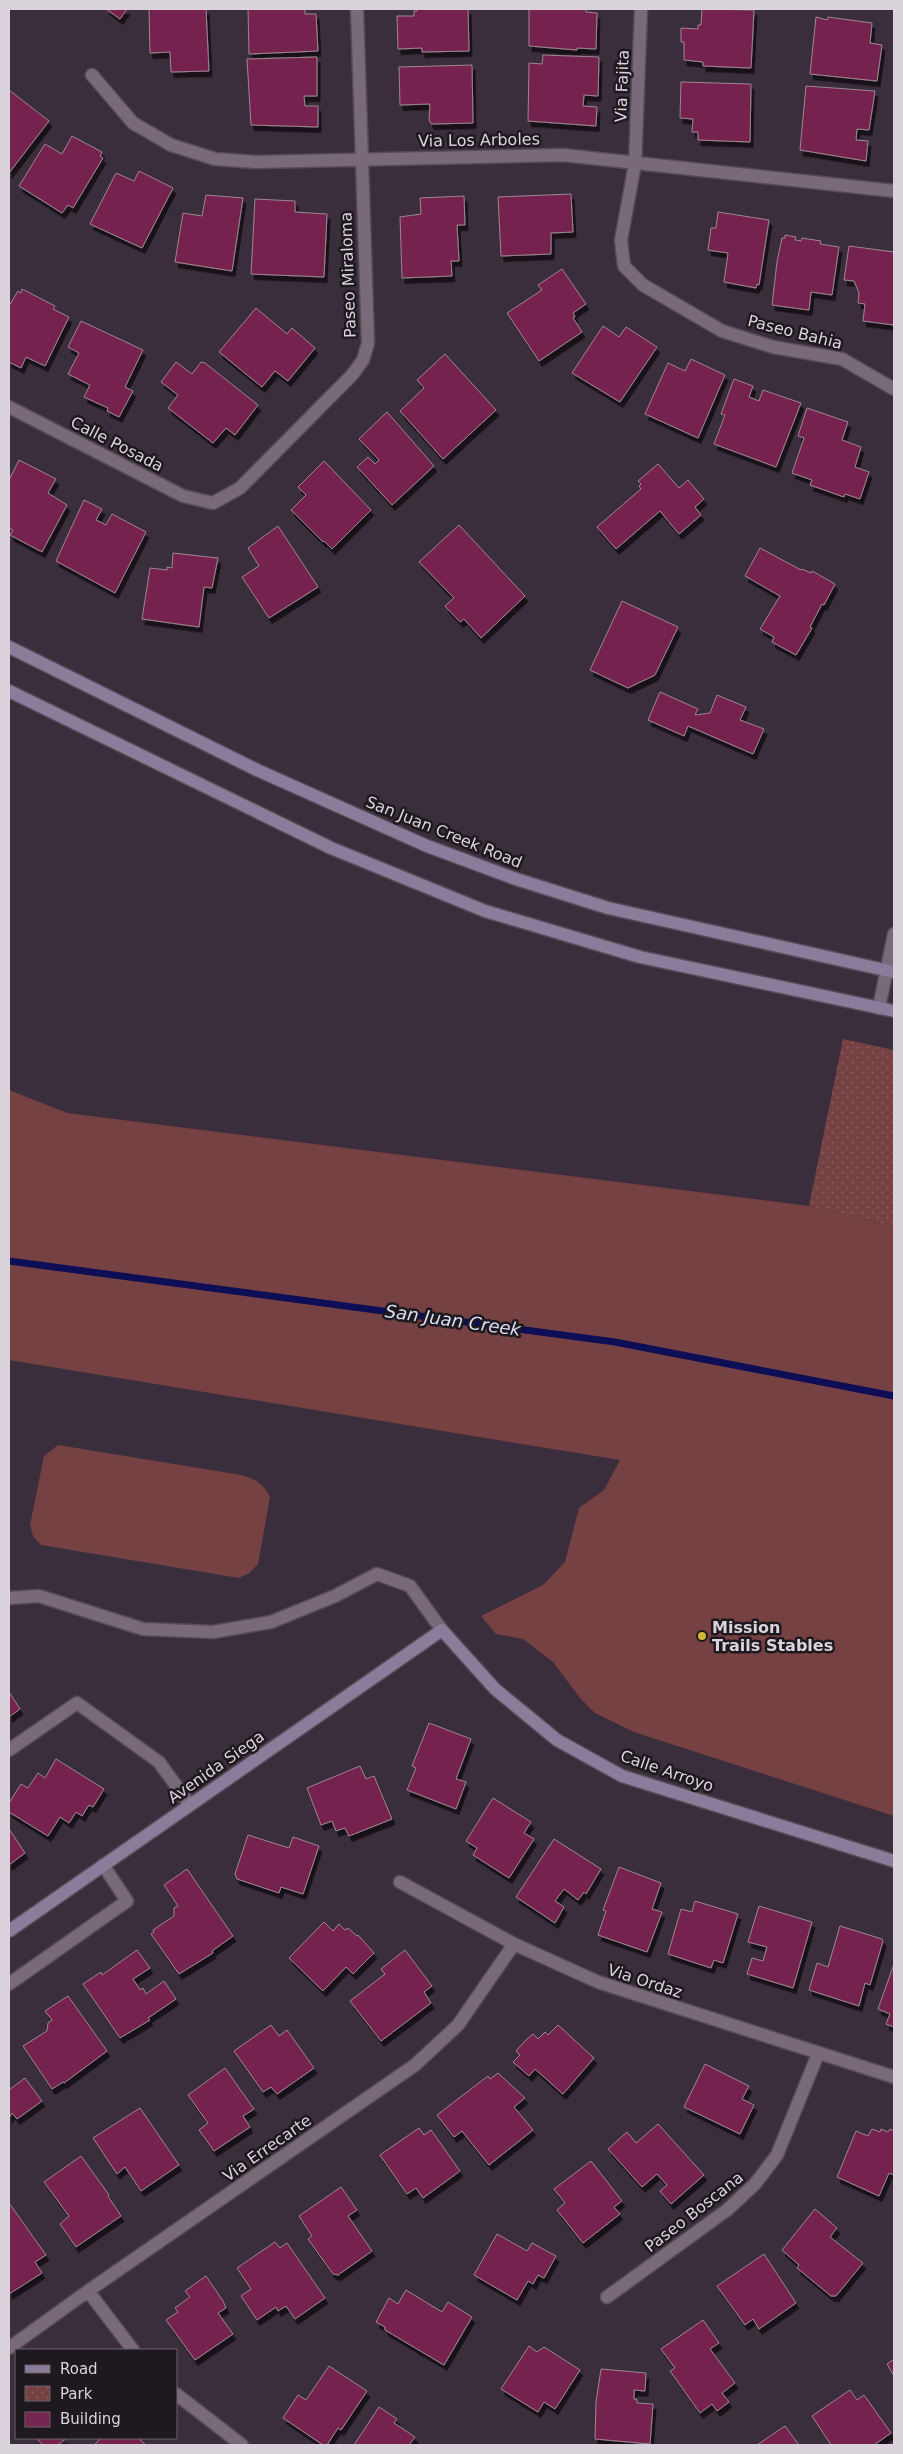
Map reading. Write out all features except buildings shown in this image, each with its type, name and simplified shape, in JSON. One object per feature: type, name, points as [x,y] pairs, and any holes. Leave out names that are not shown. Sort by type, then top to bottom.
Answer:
[{"type":"street","name":"Paseo Miraloma","points":[[213,503],[240,488],[352,376],[363,360],[368,343],[357,9]]},
{"type":"street","name":"Via Fajita","points":[[635,164],[641,9]]},
{"type":"street","name":"Via Los Arboles","points":[[92,75],[133,122],[171,145],[215,159],[256,162],[563,155],[894,191]]},
{"type":"street","name":"Paseo Bahia","points":[[635,164],[621,240],[624,266],[643,285],[722,331],[773,346],[842,359],[894,388]]},
{"type":"street","name":"Calle Posada","points":[[9,407],[184,496],[213,503]]},
{"type":"street","name":"San Juan Creek Road","points":[[9,647],[257,770],[427,846],[516,879],[608,908],[891,971]]},
{"type":"street","points":[[9,690],[331,848],[485,911],[640,957],[894,1011]]},
{"type":"street","points":[[879,1008],[891,971],[894,934]]},
{"type":"street","points":[[9,1598],[39,1596],[144,1628],[213,1632],[271,1622],[335,1596],[377,1574],[410,1586],[442,1630]]},
{"type":"street","name":"Avenida Siega","points":[[9,1931],[442,1630]]},
{"type":"street","name":"Calle Arroyo","points":[[442,1630],[495,1689],[556,1740],[622,1776],[894,1861]]},
{"type":"street","points":[[9,1750],[77,1703],[159,1762],[190,1805]]},
{"type":"street","points":[[9,1984],[127,1902],[103,1865]]},
{"type":"street","name":"Via Ordaz","points":[[400,1882],[514,1944],[598,1982],[894,2077]]},
{"type":"street","name":"Via Errecarte","points":[[9,2348],[88,2291],[415,2065],[458,2025],[514,1944]]},
{"type":"street","name":"Paseo Boscana","points":[[607,2297],[728,2210],[755,2184],[777,2155],[818,2054]]},
{"type":"street","points":[[88,2291],[132,2349]]},
{"type":"street","points":[[178,2396],[242,2445]]},
{"type":"green space","points":[[843,1039],[894,1050],[894,1226],[809,1206]]},
{"type":"green space","points":[[9,1090],[67,1113],[809,1206],[894,1226],[894,1816],[634,1732],[595,1713],[580,1698],[553,1662],[523,1639],[496,1634],[481,1616],[543,1585],[565,1562],[579,1508],[604,1490],[620,1460],[9,1360]]},
{"type":"green space","points":[[58,1445],[241,1475],[254,1480],[264,1488],[270,1497],[258,1564],[249,1573],[239,1578],[41,1545],[33,1536],[30,1525],[44,1456]]},
{"type":"waterway","name":"San Juan Creek","points":[[9,1261],[615,1342],[894,1396]]},
{"type":"place","name":"Mission Trails Stables","points":[[702,1636]]}]
